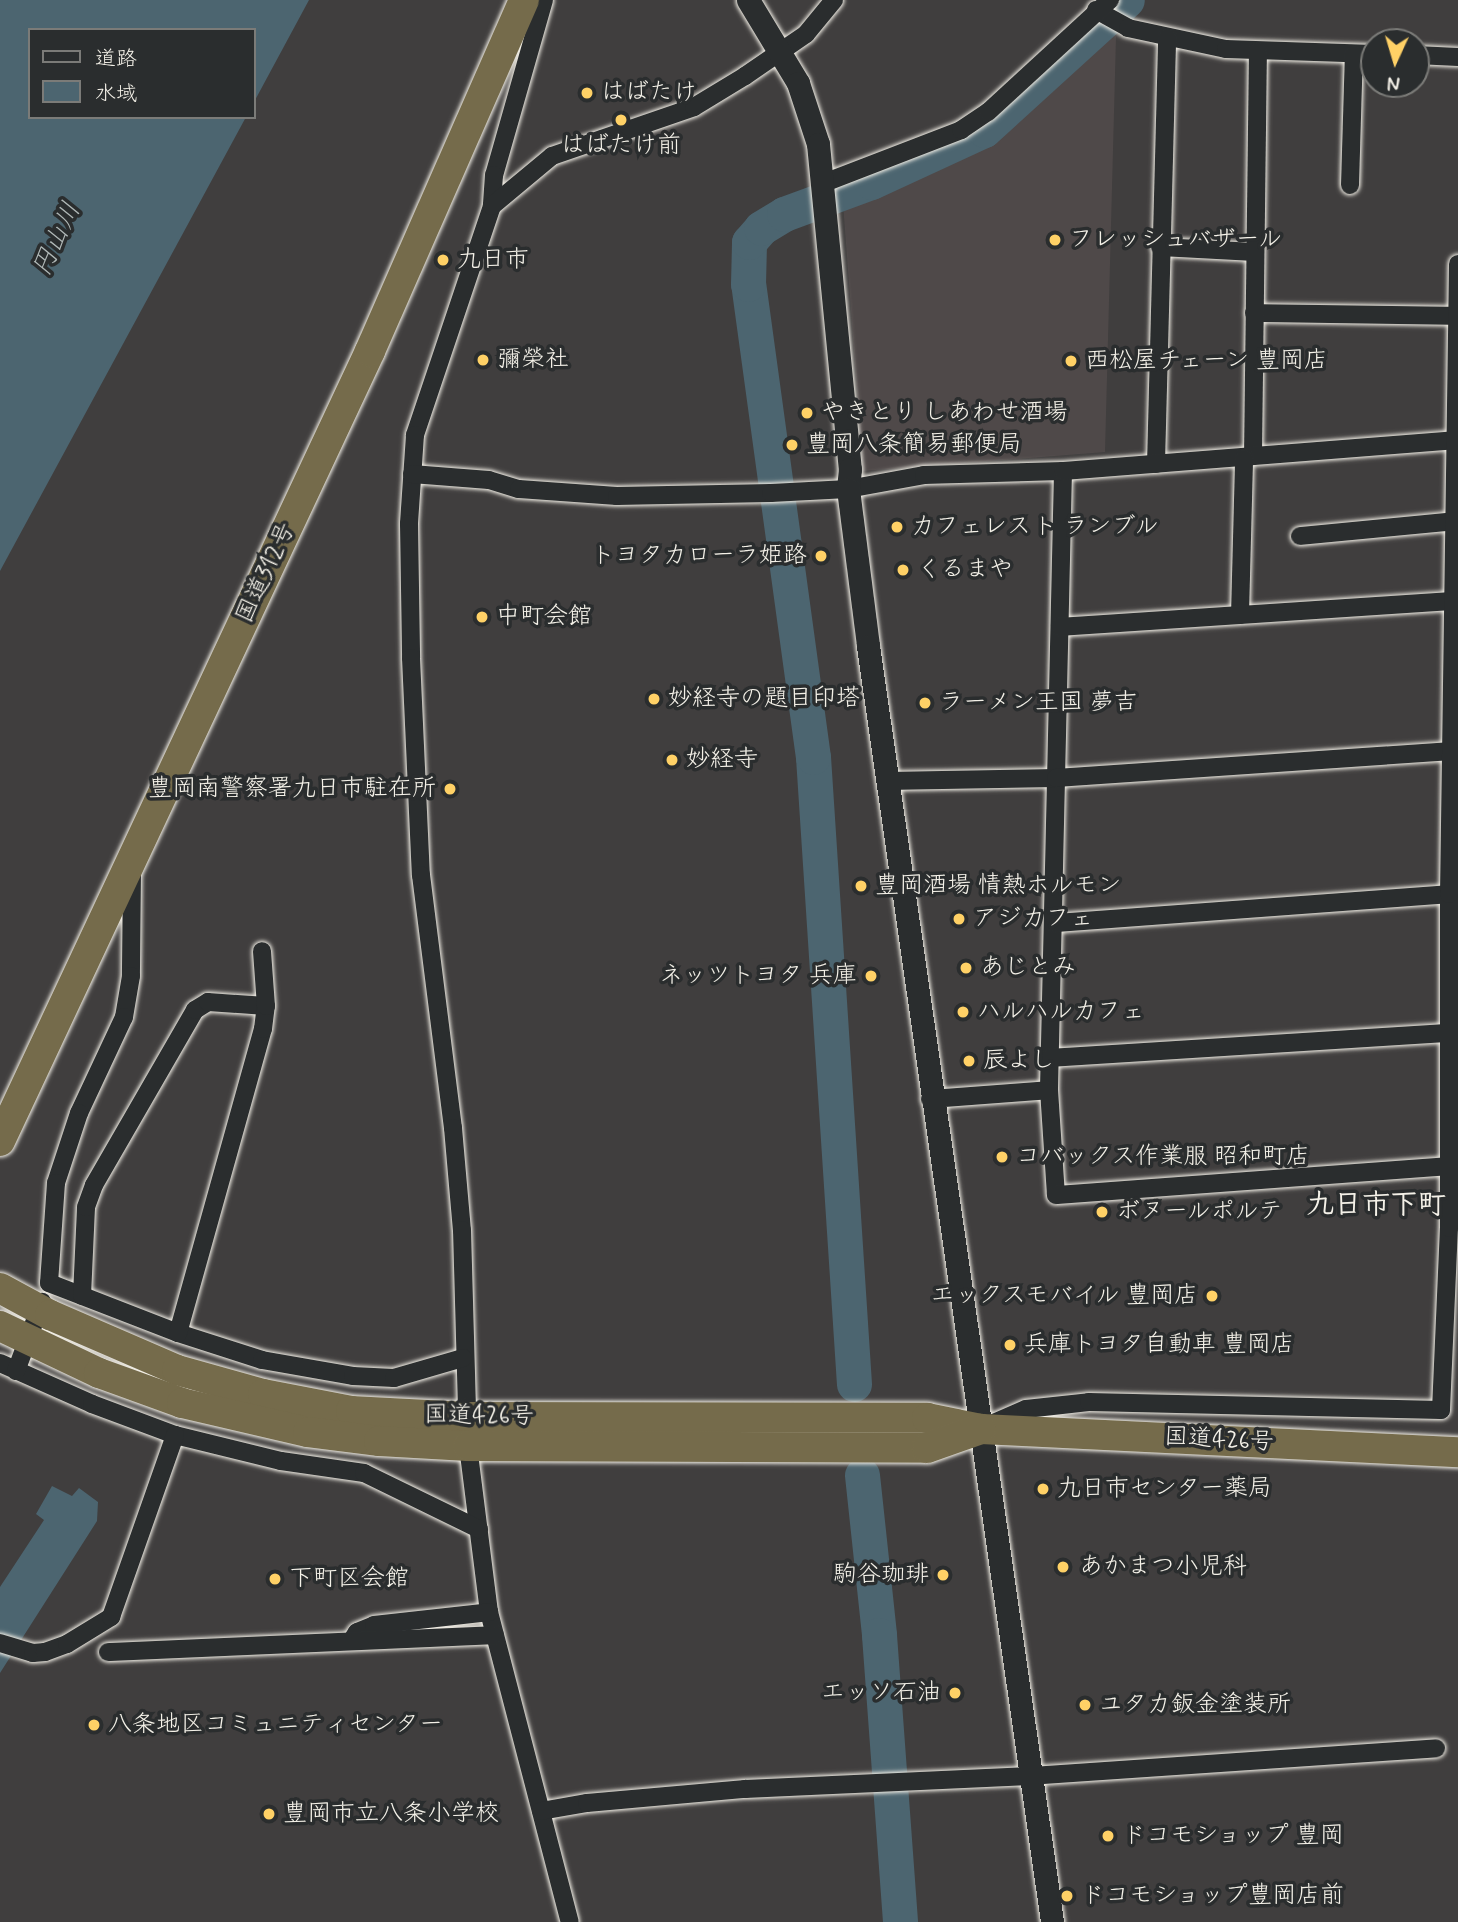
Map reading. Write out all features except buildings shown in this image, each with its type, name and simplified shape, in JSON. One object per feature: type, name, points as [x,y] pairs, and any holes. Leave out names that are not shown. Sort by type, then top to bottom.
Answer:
[{"type":"highway","name":"国道312号","points":[[0,1141],[370,351],[524,0]]},
{"type":"highway","name":"国道426号","points":[[0,1288],[44,1296],[177,1370],[263,1394],[467,1432]]},
{"type":"highway","name":"国道426号","points":[[0,1326],[99,1373],[183,1403],[236,1417],[379,1441],[467,1432],[927,1448],[981,1429],[1458,1452]]},
{"type":"street","points":[[544,0],[494,176],[492,206],[415,435],[412,474],[411,644],[421,875],[453,1128],[462,1230],[463,1358],[467,1432],[478,1529],[489,1612],[570,1922]]},
{"type":"street","points":[[748,0],[797,83],[818,144],[850,469],[848,489],[886,781],[930,1099],[1052,1922]]},
{"type":"street","points":[[492,206],[552,156],[694,107],[781,53],[806,34],[834,0]]},
{"type":"street","points":[[825,196],[961,130],[1106,12],[1167,37],[1226,49],[1360,54]]},
{"type":"street","points":[[1156,464],[1167,37]]},
{"type":"street","points":[[1240,615],[1254,313],[1258,51]]},
{"type":"street","points":[[1350,185],[1354,54]]},
{"type":"street","points":[[1430,56],[1458,57]]},
{"type":"street","points":[[1160,247],[1255,252]]},
{"type":"street","points":[[981,1429],[1026,1409],[1089,1402],[1441,1410],[1449,1228],[1449,894],[1458,264]]},
{"type":"street","points":[[1254,313],[1457,316]]},
{"type":"street","points":[[412,474],[489,480],[519,489],[617,496],[778,493],[848,489],[924,475],[1063,471],[1455,440]]},
{"type":"street","points":[[1063,471],[1055,923],[1049,1090],[1056,1195],[1448,1166]]},
{"type":"street","points":[[1300,536],[1455,521]]},
{"type":"street","points":[[1060,627],[1454,601]]},
{"type":"street","points":[[886,781],[1056,778],[1452,751]]},
{"type":"street","points":[[132,863],[131,976],[124,1017],[79,1113],[57,1183],[44,1296],[27,1341],[8,1367],[175,1435],[281,1461],[363,1473],[478,1529]]},
{"type":"street","points":[[1055,923],[1449,894]]},
{"type":"street","points":[[178,1333],[263,1029],[266,1006],[262,951]]},
{"type":"street","points":[[82,1296],[86,1207],[94,1185],[195,1010],[208,1002],[266,1006]]},
{"type":"street","points":[[1050,1058],[1449,1033]]},
{"type":"street","points":[[930,1099],[1049,1090]]},
{"type":"street","points":[[44,1296],[82,1296],[178,1333],[262,1360],[353,1376],[394,1378],[463,1358]]},
{"type":"street","points":[[0,1643],[33,1653],[67,1644],[111,1617],[175,1435]]},
{"type":"street","points":[[352,1640],[357,1632],[374,1625],[489,1612]]},
{"type":"street","points":[[108,1652],[495,1635]]},
{"type":"street","points":[[541,1811],[587,1803],[745,1789],[1030,1776],[1436,1748]]},
{"type":"shaded area","points":[[1105,26],[1111,27],[1116,37],[1105,452],[863,471],[843,203],[972,142],[1001,124]]},
{"type":"water","name":"円山川","points":[[0,0],[309,0],[256,98],[256,28],[28,28],[28,119],[245,119],[0,571]]},
{"type":"water","points":[[52,1486],[72,1496],[79,1488],[98,1502],[97,1521],[0,1673],[0,1587],[44,1520],[36,1514]]},
{"type":"waterway","points":[[854,1384],[813,757],[748,284],[749,242],[761,228],[784,214],[871,182],[984,130],[1127,0]]},
{"type":"waterway","points":[[862,1475],[879,1635],[900,1922]]},
{"type":"place","name":"はばたけ","points":[[587,93]]},
{"type":"place","name":"はばたけ前","points":[[621,120]]},
{"type":"place","name":"フレッシュバザール","points":[[1055,240]]},
{"type":"place","name":"九日市","points":[[443,260]]},
{"type":"place","name":"彌榮社","points":[[483,360]]},
{"type":"place","name":"西松屋チェーン 豊岡店","points":[[1071,361]]},
{"type":"place","name":"やきとり しあわせ酒場","points":[[807,413]]},
{"type":"place","name":"豊岡八条簡易郵便局","points":[[792,445]]},
{"type":"place","name":"カフェレスト ランブル","points":[[897,527]]},
{"type":"place","name":"トヨタカローラ姫路","points":[[821,556]]},
{"type":"place","name":"くるまや","points":[[903,570]]},
{"type":"place","name":"中町会館","points":[[482,617]]},
{"type":"place","name":"妙経寺の題目印塔","points":[[654,699]]},
{"type":"place","name":"ラーメン王国 夢吉","points":[[925,703]]},
{"type":"place","name":"妙経寺","points":[[672,760]]},
{"type":"place","name":"豊岡南警察署九日市駐在所","points":[[450,789]]},
{"type":"place","name":"豊岡酒場 情熱ホルモン","points":[[861,886]]},
{"type":"place","name":"アジカフェ","points":[[959,919]]},
{"type":"place","name":"あじとみ","points":[[966,968]]},
{"type":"place","name":"ネッツトヨタ 兵庫","points":[[871,976]]},
{"type":"place","name":"ハルハルカフェ","points":[[963,1012]]},
{"type":"place","name":"辰よし","points":[[969,1061]]},
{"type":"place","name":"コバックス作業服 昭和町店","points":[[1002,1157]]},
{"type":"place","name":"ボヌールポルテ","points":[[1102,1212]]},
{"type":"place","name":"エックスモバイル 豊岡店","points":[[1212,1296]]},
{"type":"place","name":"兵庫トヨタ自動車 豊岡店","points":[[1010,1345]]},
{"type":"place","name":"九日市センター薬局","points":[[1043,1489]]},
{"type":"place","name":"あかまつ小児科","points":[[1063,1567]]},
{"type":"place","name":"駒谷珈琲","points":[[943,1575]]},
{"type":"place","name":"下町区会館","points":[[275,1579]]},
{"type":"place","name":"エッソ石油","points":[[955,1693]]},
{"type":"place","name":"ユタカ鈑金塗装所","points":[[1085,1705]]},
{"type":"place","name":"八条地区コミュニティセンター","points":[[94,1725]]},
{"type":"place","name":"豊岡市立八条小学校","points":[[269,1814]]},
{"type":"place","name":"ドコモショップ 豊岡","points":[[1108,1836]]},
{"type":"place","name":"ドコモショップ豊岡店前","points":[[1067,1896]]},
{"type":"district","name":"九日市下町","points":[[1376,1206]]}]
